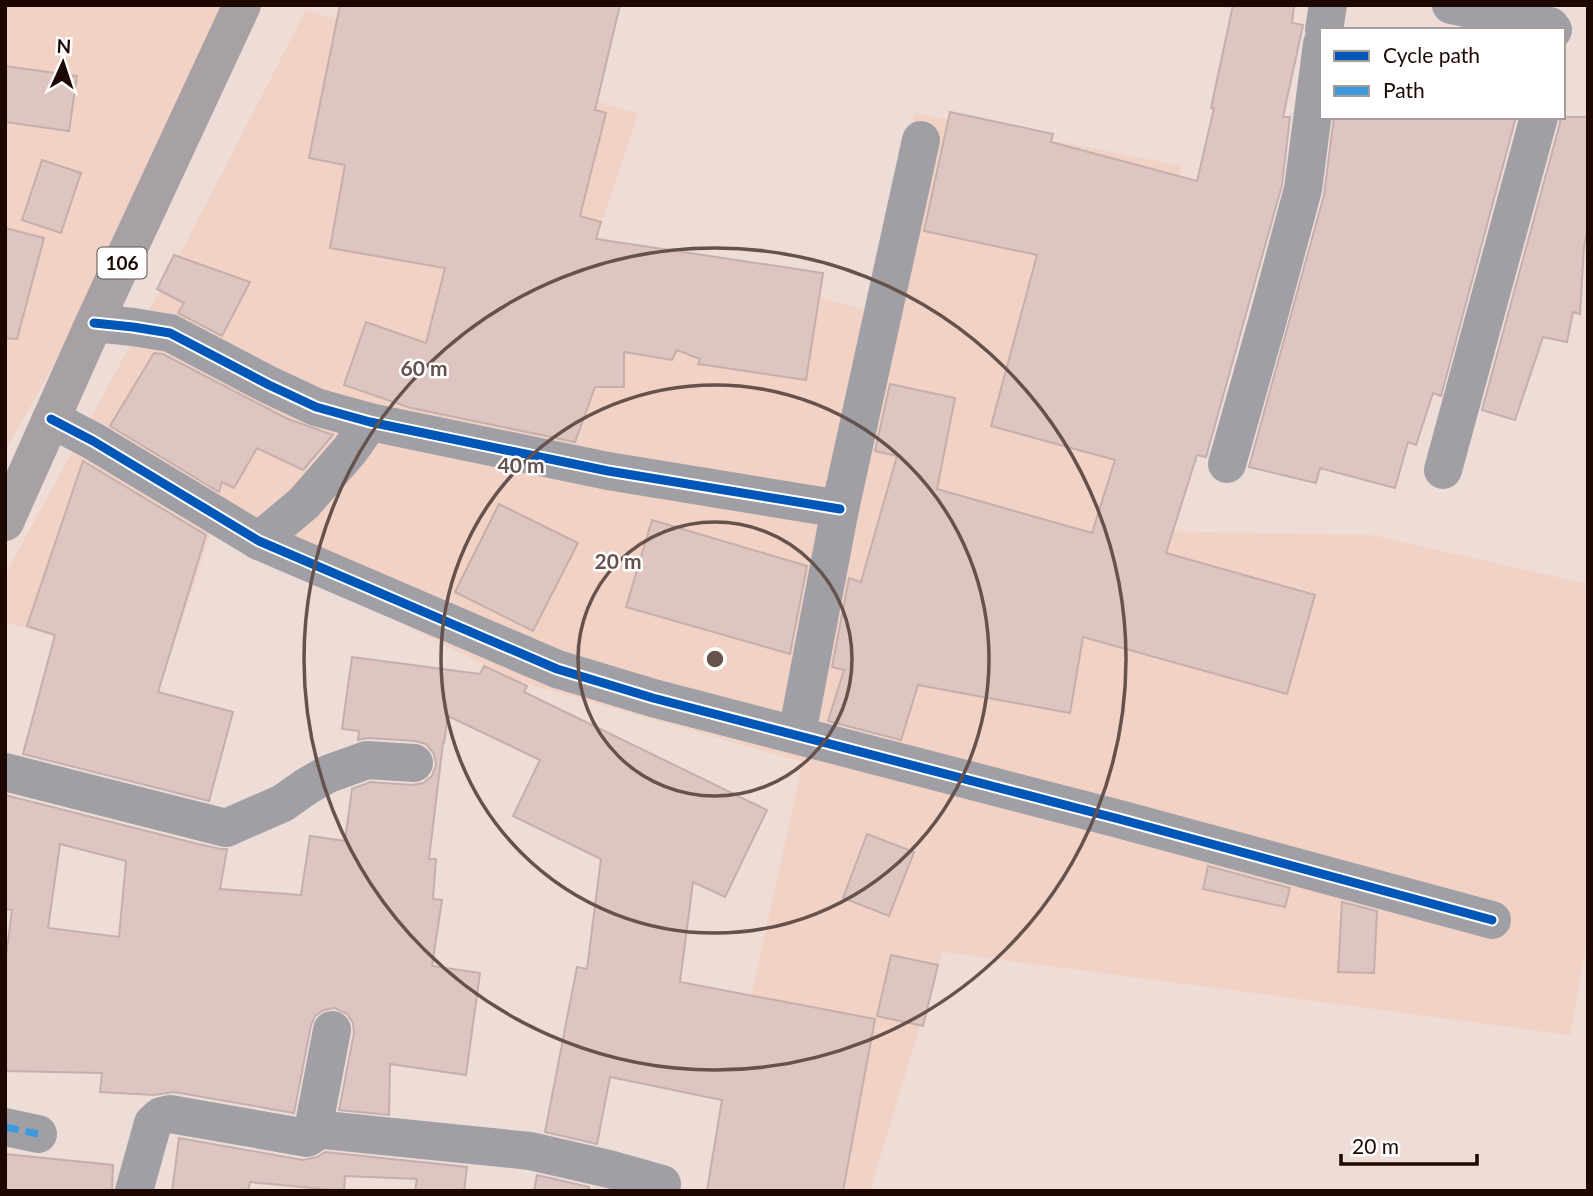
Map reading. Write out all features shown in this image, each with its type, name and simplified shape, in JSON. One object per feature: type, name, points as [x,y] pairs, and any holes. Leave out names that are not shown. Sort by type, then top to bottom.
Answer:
[{"type":"main road","name":"106","points":[[5,522],[242,5]]},
{"type":"street","points":[[1324,28],[1328,5]]},
{"type":"street","points":[[1451,5],[1552,28]]},
{"type":"street","points":[[1227,464],[1303,188],[1320,59]]},
{"type":"street","points":[[1443,470],[1538,119]]},
{"type":"street","points":[[797,734],[840,509],[921,140]]},
{"type":"street","points":[[94,323],[170,333],[316,407],[370,422],[608,471],[840,509]]},
{"type":"street","points":[[51,419],[93,441],[259,541],[557,669],[653,698],[1492,920]]},
{"type":"street","points":[[259,541],[304,503],[350,450],[370,422]]},
{"type":"street","points":[[5,772],[226,828],[283,803],[328,774],[367,760],[414,763]]},
{"type":"street","points":[[134,1191],[153,1123],[161,1116],[170,1114],[307,1138],[312,1135],[332,1030]]},
{"type":"street","points":[[314,1129],[530,1152],[609,1168],[662,1184]]},
{"type":"shaded area","points":[[5,5],[233,5],[178,144],[5,451]]},
{"type":"shaded area","points":[[306,10],[638,114],[597,236],[869,311],[915,113],[1182,166],[1098,530],[1372,535],[1588,584],[1588,936],[1570,1035],[942,952],[870,1191],[753,1191],[710,1182],[803,762],[517,681],[212,529],[166,669],[5,622],[5,575],[182,250]]},
{"type":"building","points":[[340,5],[620,5],[595,110],[606,113],[580,216],[601,222],[596,239],[823,273],[806,380],[698,364],[700,359],[677,350],[672,360],[624,352],[624,387],[595,387],[575,442],[411,408],[344,385],[366,322],[426,343],[445,268],[330,248],[345,165],[309,158]]},
{"type":"building","points":[[1233,5],[1294,5],[1292,23],[1303,25],[1283,117],[1290,117],[1282,185],[1206,457],[1197,455],[1166,553],[1315,595],[1287,694],[1083,637],[1070,713],[918,685],[901,740],[828,721],[844,670],[832,667],[849,578],[861,582],[897,456],[875,451],[890,384],[955,398],[937,489],[1092,533],[1115,460],[991,426],[1037,255],[924,231],[950,112],[1053,134],[1051,142],[1197,181]]},
{"type":"building","points":[[5,66],[77,76],[69,131],[5,122]]},
{"type":"building","points":[[1565,117],[1588,117],[1588,226],[1580,314],[1573,312],[1567,342],[1543,337],[1515,420],[1482,410],[1560,119]]},
{"type":"building","points":[[1334,119],[1515,119],[1441,396],[1433,393],[1416,445],[1408,442],[1395,488],[1320,468],[1316,483],[1249,467],[1324,195]]},
{"type":"building","points":[[42,160],[81,173],[61,233],[22,220]]},
{"type":"building","points":[[5,228],[44,238],[17,339],[5,338]]},
{"type":"building","points":[[174,255],[250,282],[222,336],[178,313],[184,303],[157,289]]},
{"type":"building","points":[[154,353],[163,354],[288,419],[333,435],[303,470],[257,448],[234,488],[222,482],[219,492],[110,426]]},
{"type":"building","points":[[83,461],[206,535],[158,692],[233,712],[209,801],[23,754],[55,635],[27,626]]},
{"type":"building","points":[[499,504],[578,543],[533,631],[455,592]]},
{"type":"building","points":[[652,520],[807,566],[790,654],[626,607]]},
{"type":"building","points":[[352,657],[480,674],[484,666],[527,686],[524,692],[767,810],[725,897],[693,882],[680,982],[875,1019],[843,1191],[707,1191],[722,1100],[610,1077],[597,1144],[545,1132],[577,967],[587,969],[601,859],[513,816],[540,760],[448,716],[429,859],[436,859],[433,899],[442,900],[432,966],[480,973],[466,1075],[390,1064],[389,1115],[339,1110],[354,1033],[353,1023],[347,1014],[335,1008],[324,1010],[315,1016],[311,1025],[294,1113],[174,1092],[154,1095],[100,1092],[102,1073],[5,1071],[5,964],[12,910],[5,909],[5,795],[227,849],[220,889],[301,895],[310,836],[345,841],[352,789],[370,782],[413,785],[423,783],[432,776],[436,765],[434,754],[426,744],[368,738],[358,740],[359,731],[342,729]],"holes":[[[60,844],[126,861],[119,937],[48,928]]]},
{"type":"building","points":[[867,834],[914,852],[889,916],[843,898]]},
{"type":"building","points":[[1208,866],[1290,888],[1285,907],[1203,889]]},
{"type":"building","points":[[1342,902],[1377,911],[1374,973],[1338,972]]},
{"type":"building","points":[[891,955],[938,965],[923,1026],[877,1016]]},
{"type":"building","points":[[179,1138],[303,1160],[325,1152],[467,1167],[464,1191],[415,1191],[417,1179],[345,1176],[344,1191],[250,1182],[248,1191],[172,1191]]},
{"type":"building","points":[[5,1154],[113,1165],[112,1191],[5,1191]]},
{"type":"building","points":[[537,1175],[589,1187],[589,1191],[534,1191]]},
{"type":"marked path","points":[[5,1127],[38,1134]]},
{"type":"cycle path","points":[[94,323],[170,333],[316,407],[370,422],[608,471],[840,509]]},
{"type":"cycle path","points":[[51,419],[93,441],[259,541],[557,669],[653,698],[1119,819],[1492,920]]}]
